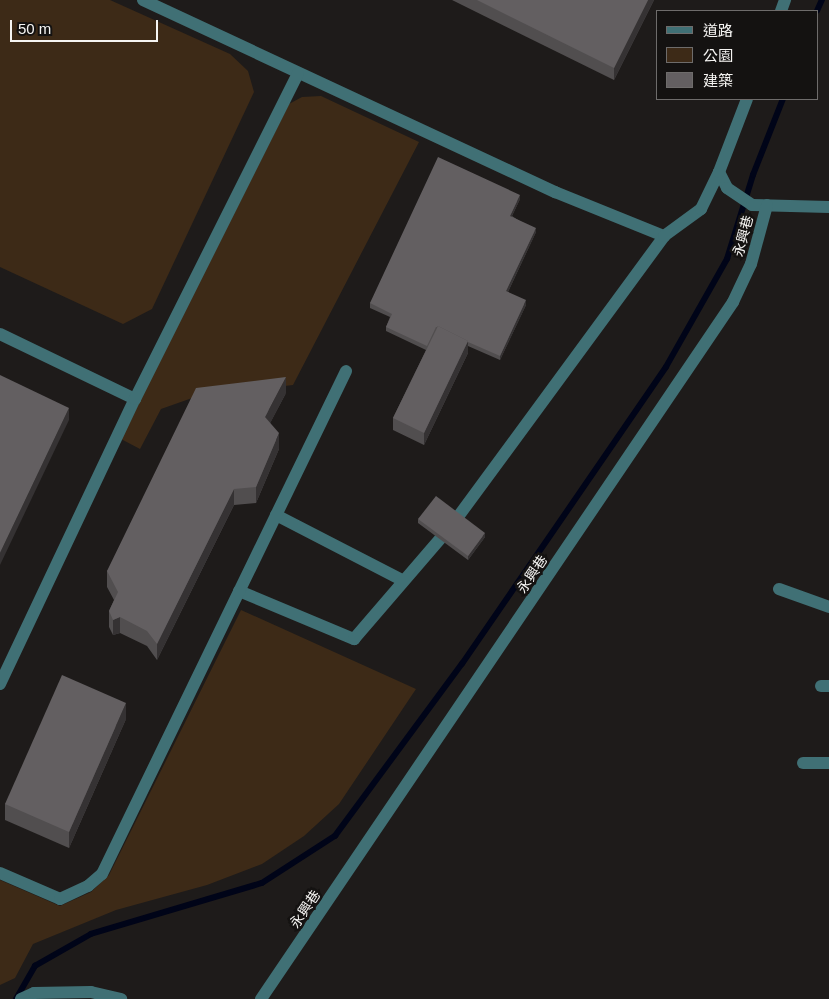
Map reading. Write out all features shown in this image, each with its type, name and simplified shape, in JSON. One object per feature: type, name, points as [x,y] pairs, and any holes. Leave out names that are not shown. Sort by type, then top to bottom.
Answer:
[{"type":"street","points":[[143,0],[298,74],[555,192],[664,236]]},
{"type":"street","points":[[0,684],[135,400],[298,74]]},
{"type":"street","points":[[239,591],[354,639],[402,580],[452,525],[664,236],[701,209],[720,172],[747,100]]},
{"type":"street","points":[[720,172],[727,188],[736,197],[752,205],[767,205]]},
{"type":"street","name":"永興巷","points":[[261,999],[733,302],[751,264],[767,205],[829,207]]},
{"type":"street","points":[[0,334],[135,400]]},
{"type":"street","points":[[0,873],[60,899],[88,886],[102,874],[346,371]]},
{"type":"street","points":[[276,515],[402,580]]},
{"type":"street","points":[[779,588],[829,607]]},
{"type":"street","points":[[803,763],[829,763]]},
{"type":"street","points":[[21,999],[34,993],[91,992],[121,999]]},
{"type":"green space","points":[[0,0],[110,0],[230,54],[248,71],[254,92],[152,309],[123,324],[0,267]]},
{"type":"green space","points":[[321,96],[419,142],[293,385],[195,397],[161,409],[140,449],[121,439],[289,104],[302,97]]},
{"type":"green space","points":[[241,610],[416,689],[339,804],[304,836],[262,864],[207,885],[116,910],[33,944],[15,978],[0,985],[0,880],[60,906],[91,892],[109,875]]},
{"type":"building","points":[[477,0],[648,0],[614,68]]},
{"type":"building","points":[[438,157],[520,195],[510,216],[536,228],[506,291],[526,300],[500,356],[438,326],[427,346],[386,327],[392,314],[370,303]]},
{"type":"building","points":[[438,326],[468,341],[424,433],[393,418]]},
{"type":"building","points":[[0,375],[69,408],[0,553]]},
{"type":"building","points":[[286,377],[265,417],[279,433],[256,487],[234,489],[157,644],[147,631],[120,617],[113,620],[109,611],[118,592],[107,571],[196,388]]},
{"type":"building","points":[[436,496],[485,533],[468,556],[418,519]]},
{"type":"building","points":[[62,675],[126,703],[69,832],[5,804]]},
{"type":"waterway","points":[[817,10],[822,0]]},
{"type":"waterway","points":[[16,999],[35,966],[91,934],[262,883],[335,836],[462,664],[666,367],[727,259],[753,175],[783,100]]}]
